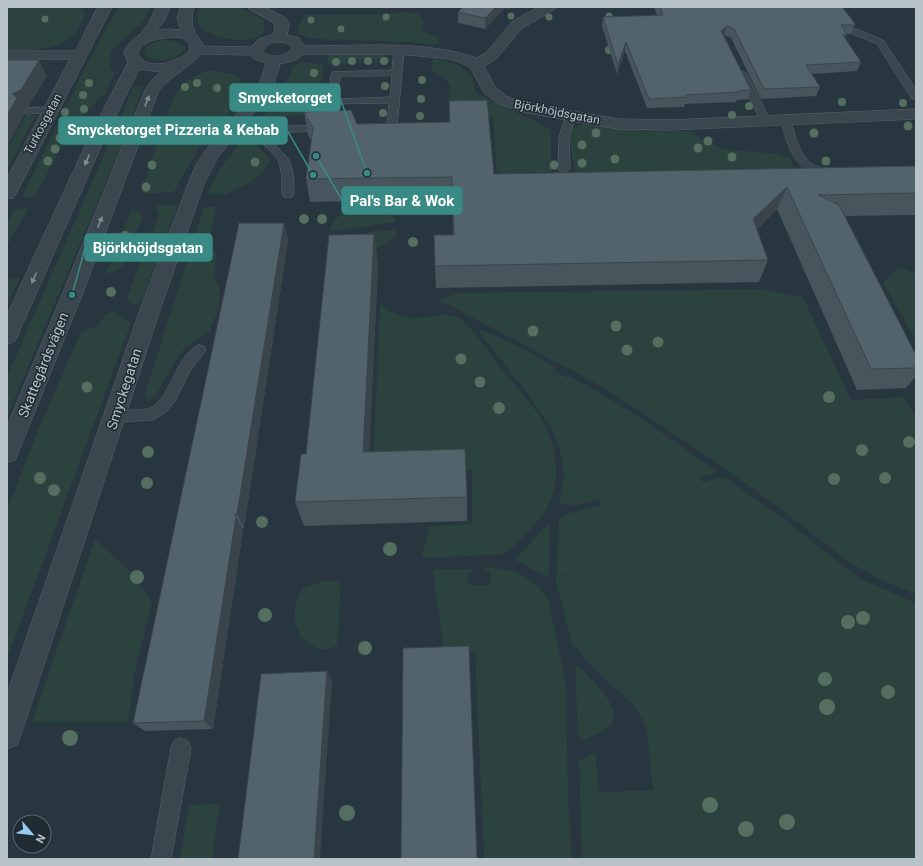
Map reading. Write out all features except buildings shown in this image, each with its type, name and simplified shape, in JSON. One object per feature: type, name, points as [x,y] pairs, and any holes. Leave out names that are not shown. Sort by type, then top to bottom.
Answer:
[{"type":"street","name":"Turkosgatan","points":[[7,194],[105,7]]},
{"type":"street","points":[[7,337],[94,144],[135,62],[131,57],[131,51],[158,20],[163,7]]},
{"type":"street","points":[[187,7],[184,19],[194,44]]},
{"type":"street","points":[[255,7],[280,21],[282,25],[280,38]]},
{"type":"street","points":[[143,39],[169,33],[182,34],[194,44],[265,56],[290,58],[299,50],[399,50],[452,55],[476,64],[491,56],[523,20],[549,7]]},
{"type":"street","points":[[265,56],[258,46],[263,42],[280,38],[295,41],[299,45],[299,50]]},
{"type":"street","name":"Skattegårdsvägen","points":[[7,453],[72,295],[152,90],[158,82],[181,63],[191,57],[194,44]]},
{"type":"street","points":[[7,55],[79,55]]},
{"type":"street","name":"Smyckegatan","points":[[7,735],[116,416],[151,308],[196,184],[204,165],[211,154],[245,128],[257,100],[266,86],[265,56]]},
{"type":"street","name":"Skattegårdsvägen","points":[[135,62],[152,67],[166,67],[181,63]]},
{"type":"street","name":"Björkhöjdsgatan","points":[[476,64],[489,90],[503,100],[522,107],[618,124],[648,125],[916,114]]},
{"type":"lane","points":[[856,32],[880,42],[916,97]]},
{"type":"lane","points":[[368,127],[392,127],[399,50]]},
{"type":"lane","points":[[738,66],[765,120]]},
{"type":"lane","points":[[394,100],[331,102],[336,74],[396,73]]},
{"type":"lane","points":[[27,111],[51,110]]},
{"type":"lane","points":[[564,169],[564,137],[571,116]]},
{"type":"lane","points":[[786,120],[791,140],[804,164],[818,171],[841,170]]},
{"type":"lane","points":[[245,128],[337,128]]},
{"type":"lane","points":[[245,128],[259,136],[281,156],[288,171],[288,194]]},
{"type":"lane","points":[[116,416],[153,414],[161,408],[170,397],[186,368],[199,350]]},
{"type":"lane","points":[[161,859],[182,748]]},
{"type":"green space","points":[[7,7],[77,7],[85,10],[85,15],[84,19],[73,35],[65,41],[47,48],[7,50]]},
{"type":"green space","points":[[118,7],[150,7],[144,21],[112,49],[110,56],[110,69],[115,72],[105,93],[82,117],[60,148],[35,197],[22,197],[80,78]]},
{"type":"green space","points":[[199,7],[239,7],[264,20],[265,27],[260,35],[248,40],[216,36],[204,30],[200,25],[198,16]]},
{"type":"green space","points":[[404,12],[418,14],[424,22],[422,31],[438,37],[440,43],[432,45],[409,42],[312,39],[298,33],[299,26],[304,15],[389,14]]},
{"type":"green space","points":[[169,40],[181,43],[184,48],[182,52],[172,59],[154,60],[145,54],[145,50],[152,43]]},
{"type":"green space","points":[[328,54],[381,54],[387,56],[391,61],[389,63],[327,64]]},
{"type":"green space","points":[[433,58],[457,64],[472,76],[475,92],[551,130],[551,166],[556,191],[498,192],[493,118],[454,108],[449,100],[450,86],[445,77],[432,71]]},
{"type":"green space","points":[[302,62],[324,65],[316,115],[279,116],[265,124],[262,118],[281,92],[294,66]]},
{"type":"green space","points":[[211,70],[233,74],[241,78],[242,95],[224,120],[202,142],[174,192],[142,194],[160,135],[178,91],[184,83],[190,79]]},
{"type":"green space","points":[[134,86],[143,86],[124,139],[7,417],[7,377]]},
{"type":"green space","points":[[26,115],[36,115],[7,170],[7,149]]},
{"type":"green space","points":[[584,124],[638,130],[689,131],[699,138],[723,149],[777,154],[791,159],[801,187],[576,174],[569,140],[573,128]]},
{"type":"green space","points":[[255,142],[271,162],[263,171],[251,182],[227,194],[207,194],[221,167],[239,144]]},
{"type":"green space","points":[[155,205],[178,205],[143,299],[138,304],[132,304],[128,301],[127,297],[159,216]]},
{"type":"green space","points":[[204,207],[216,207],[209,245],[217,255],[214,277],[219,285],[219,307],[210,331],[184,349],[174,363],[156,395],[147,402],[145,394]]},
{"type":"green space","points":[[366,207],[379,209],[392,215],[396,222],[333,231],[330,230],[335,219],[344,212]]},
{"type":"green space","points":[[29,208],[7,246],[7,222],[15,209]]},
{"type":"green space","points":[[136,210],[143,216],[123,264],[119,270],[106,274],[131,211]]},
{"type":"green space","points":[[395,230],[397,233],[390,242],[372,251],[352,236],[375,231]]},
{"type":"green space","points":[[900,267],[916,274],[916,341],[883,282]]},
{"type":"green space","points":[[21,277],[7,305],[7,280]]},
{"type":"green space","points":[[761,289],[803,297],[851,400],[904,397],[916,416],[916,594],[879,579],[847,561],[725,468],[603,387],[451,306],[436,300],[459,293]]},
{"type":"green space","points":[[380,304],[391,312],[404,317],[419,318],[447,315],[463,321],[475,333],[501,368],[532,405],[547,429],[554,449],[556,482],[554,492],[541,517],[523,537],[503,554],[430,558],[424,557],[422,554],[430,526],[472,524],[472,470],[373,470]]},
{"type":"green space","points":[[115,312],[131,323],[7,659],[7,510],[39,428],[81,332],[99,325],[106,313]]},
{"type":"green space","points":[[482,330],[520,347],[555,367],[553,370],[568,378],[570,376],[635,414],[718,472],[698,478],[704,482],[722,477],[726,478],[780,516],[860,579],[916,603],[916,859],[582,859],[580,760],[595,753],[599,792],[653,790],[647,731],[643,720],[631,702],[602,677],[572,644],[556,581],[556,574],[571,575],[557,573],[559,518],[566,514],[602,505],[598,500],[575,505],[559,504],[564,474],[560,450],[552,429],[524,389],[481,335],[479,331]]},
{"type":"green space","points":[[548,523],[550,526],[549,574],[545,576],[517,561],[516,559]]},
{"type":"green space","points":[[95,539],[129,570],[152,602],[135,671],[128,722],[32,722]]},
{"type":"green space","points":[[484,567],[503,569],[529,579],[543,592],[548,600],[566,684],[568,799],[572,859],[484,859],[475,651],[444,651],[433,572],[435,569],[474,569],[475,570],[468,574],[469,584],[475,586],[489,585],[491,582],[490,572],[482,570]]},
{"type":"green space","points":[[324,581],[341,581],[337,645],[330,649],[317,648],[309,644],[302,638],[295,622],[296,605],[303,588]]},
{"type":"green space","points":[[575,667],[579,667],[605,694],[613,711],[614,719],[610,726],[602,732],[585,740],[581,740],[578,737]]},
{"type":"green space","points":[[220,804],[212,859],[180,859],[188,808],[191,805]]},
{"type":"place","name":"Pal's Bar & Wok","points":[[316,156]]},
{"type":"place","name":"Smycketorget","points":[[367,173]]},
{"type":"place","name":"Smycketorget Pizzeria & Kebab","points":[[313,175]]},
{"type":"place","name":"Björkhöjdsgatan","points":[[72,295]]}]
